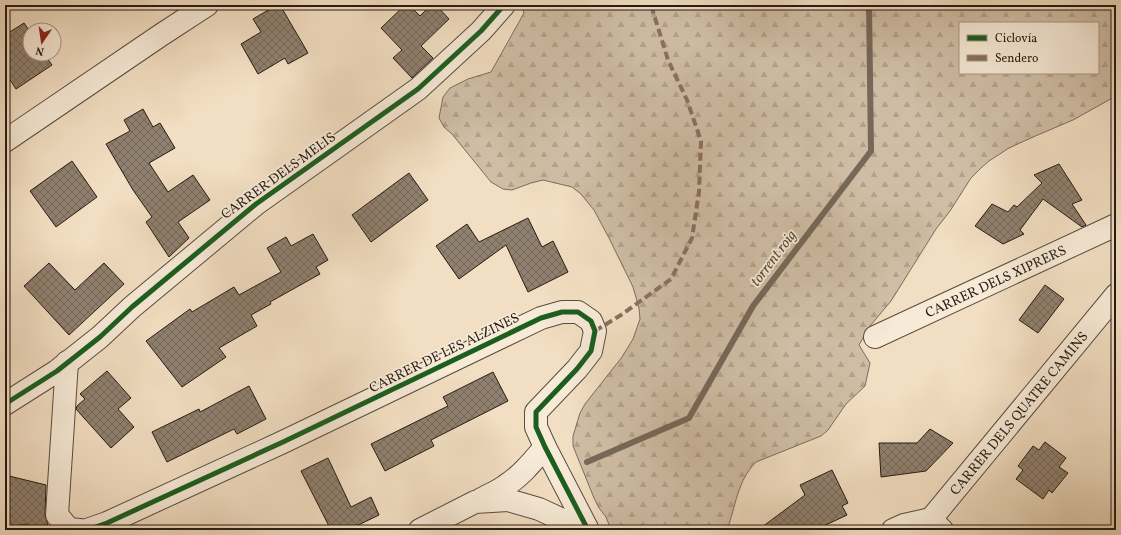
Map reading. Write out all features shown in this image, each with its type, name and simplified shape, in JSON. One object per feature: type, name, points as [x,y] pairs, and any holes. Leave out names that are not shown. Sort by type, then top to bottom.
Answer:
[{"type":"street","points":[[5,141],[207,5]]},
{"type":"street","name":"CARRER DELS MELIS","points":[[5,404],[57,371],[100,337],[132,307],[256,204],[418,89],[481,31],[504,5]]},
{"type":"street","name":"CARRER DELS XIPRERS","points":[[875,337],[1116,225]]},
{"type":"street","name":"CARRER DELS QUATRE CAMINS","points":[[936,524],[1116,296]]},
{"type":"street","name":"CARRER DE LES ALZINES","points":[[87,530],[106,523],[283,442],[541,318],[562,312],[578,312],[591,321],[595,331],[591,351],[577,369],[536,412],[536,427],[588,530]]},
{"type":"street","points":[[67,362],[57,516],[68,529],[80,530]]},
{"type":"street","points":[[420,530],[504,487],[529,466],[545,447]]},
{"type":"street","points":[[476,502],[508,500],[539,509],[584,530]]},
{"type":"street","points":[[893,530],[904,525],[936,524]]},
{"type":"green space","points":[[522,5],[1116,5],[1116,96],[1073,120],[1009,148],[989,161],[971,178],[950,211],[936,229],[891,301],[870,326],[859,345],[870,363],[865,386],[846,404],[828,430],[821,436],[756,462],[745,477],[741,486],[727,530],[611,530],[606,517],[599,508],[573,446],[573,436],[580,413],[585,404],[622,357],[633,339],[640,319],[639,308],[633,287],[609,238],[594,210],[581,194],[572,187],[543,180],[512,190],[503,189],[491,182],[452,134],[444,127],[439,118],[443,97],[450,88],[468,79],[491,72],[524,13]]},
{"type":"building","points":[[277,5],[280,5],[308,53],[288,64],[285,58],[258,74],[241,44],[261,32],[253,19]]},
{"type":"building","points":[[405,5],[409,5],[420,16],[431,5],[436,5],[449,19],[421,46],[433,58],[412,78],[393,58],[402,50],[381,28]]},
{"type":"building","points":[[22,24],[22,62],[50,62],[52,65],[16,89],[5,72],[5,35]]},
{"type":"building","points":[[143,109],[153,127],[160,123],[175,148],[149,163],[168,192],[193,175],[210,200],[178,222],[189,238],[169,257],[146,222],[152,217],[133,190],[106,144],[130,131],[124,120]]},
{"type":"building","points":[[72,161],[97,197],[56,227],[30,191]]},
{"type":"building","points":[[1059,164],[1082,200],[1072,204],[1086,225],[1082,227],[1043,199],[1020,230],[1024,234],[1003,244],[975,226],[992,204],[1008,212],[1014,205],[1017,207],[1042,183],[1034,175]]},
{"type":"building","points":[[409,173],[428,200],[371,242],[352,215]]},
{"type":"building","points":[[528,218],[542,247],[553,241],[568,272],[528,292],[506,245],[459,279],[436,246],[467,224],[479,242]]},
{"type":"building","points":[[313,234],[328,260],[316,267],[320,274],[270,302],[271,304],[251,315],[257,326],[219,348],[226,357],[182,387],[146,341],[190,309],[192,312],[234,287],[239,295],[281,272],[267,248],[286,237],[291,246]]},
{"type":"building","points":[[49,263],[75,290],[104,263],[124,284],[69,335],[24,286]]},
{"type":"building","points":[[1045,285],[1064,299],[1038,333],[1019,320]]},
{"type":"building","points":[[107,371],[131,398],[118,409],[134,427],[111,448],[76,409],[77,406],[85,399],[80,394]]},
{"type":"building","points":[[493,372],[508,401],[431,440],[434,446],[385,471],[371,444],[448,406],[443,397]]},
{"type":"building","points":[[249,386],[266,419],[237,434],[234,429],[167,462],[152,432],[199,409],[200,412]]},
{"type":"building","points":[[930,429],[953,443],[926,471],[881,477],[879,443],[917,443]]},
{"type":"building","points":[[1045,442],[1066,458],[1059,467],[1068,473],[1052,493],[1049,490],[1043,499],[1016,479],[1023,470],[1018,466],[1033,446],[1039,450]]},
{"type":"building","points":[[328,458],[351,507],[371,497],[379,515],[348,530],[331,530],[301,471]]},
{"type":"building","points":[[832,470],[848,503],[842,506],[847,515],[815,530],[758,530],[805,495],[800,485]]},
{"type":"building","points":[[5,475],[46,485],[45,514],[49,530],[30,530],[27,524],[5,528]]},
{"type":"waterway","name":"torrent roig","points":[[587,462],[689,418],[753,306],[871,151],[869,5]]},
{"type":"marked path","points":[[595,331],[621,315],[671,279],[692,238],[699,192],[701,141],[687,100],[668,60],[651,5]]},
{"type":"cycle path","points":[[5,404],[57,371],[100,337],[132,307],[256,204],[418,89],[481,31],[504,5]]},
{"type":"cycle path","points":[[87,530],[107,523],[283,442],[541,318],[562,312],[578,312],[591,321],[595,331],[591,351],[577,369],[536,412],[536,427],[588,530]]}]
